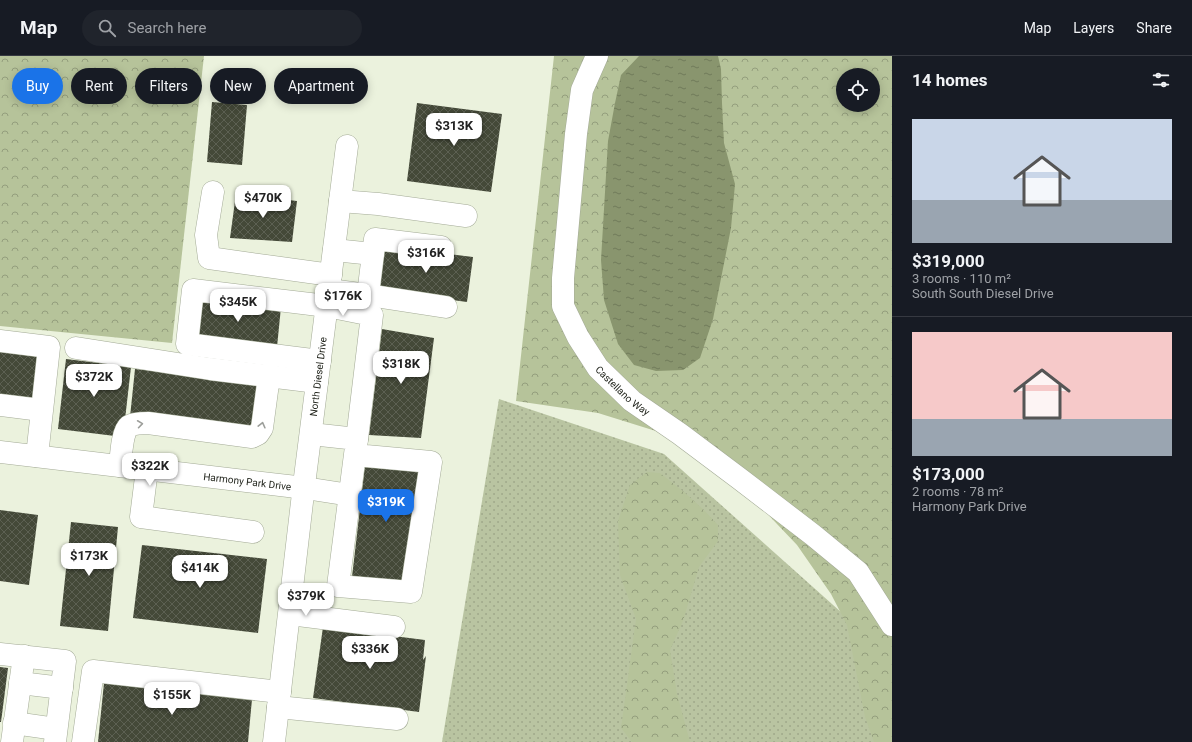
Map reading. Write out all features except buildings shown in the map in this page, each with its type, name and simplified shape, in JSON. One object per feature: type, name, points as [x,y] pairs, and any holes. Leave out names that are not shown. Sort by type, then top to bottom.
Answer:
[{"type":"street","name":"Castellano Way","points":[[597,56],[582,90],[576,134],[563,278],[563,306],[578,337],[598,368],[632,401],[680,434],[740,479],[813,535],[858,572],[892,624]]},
{"type":"street","name":"North Diesel Drive","points":[[274,742],[347,146]]},
{"type":"street","points":[[213,192],[206,235],[209,258],[371,302],[446,307]]},
{"type":"street","points":[[340,201],[378,204],[466,216]]},
{"type":"street","points":[[311,434],[356,447],[431,462],[411,592],[338,586],[356,447],[371,302],[375,239],[441,247]]},
{"type":"street","points":[[334,250],[373,254]]},
{"type":"street","points":[[320,361],[187,344],[193,290],[295,303],[329,290]]},
{"type":"street","points":[[0,341],[48,347],[37,456]]},
{"type":"street","points":[[76,348],[141,359],[317,382]]},
{"type":"street","points":[[120,466],[125,432],[129,426],[139,423],[252,437],[258,434],[262,428],[269,376]]},
{"type":"street","points":[[0,405],[42,410]]},
{"type":"street","name":"Harmony Park Drive","points":[[0,452],[305,488],[350,495]]},
{"type":"street","points":[[147,469],[141,517],[253,532]]},
{"type":"street","points":[[290,614],[394,627]]},
{"type":"street","points":[[0,654],[24,656],[65,661],[56,735],[13,732],[24,656]]},
{"type":"street","points":[[83,742],[93,671],[279,699],[397,719]]},
{"type":"street","points":[[20,683],[62,688]]},
{"type":"shaded area","points":[[499,399],[664,454],[851,621],[892,742],[442,742]]},
{"type":"green space","points":[[0,56],[204,56],[202,74],[202,68],[135,68],[135,104],[199,104],[172,343],[0,326]]},
{"type":"green space","points":[[554,56],[892,56],[892,742],[874,742],[865,717],[847,625],[831,594],[797,545],[758,504],[675,437],[598,413],[516,401]]},
{"type":"green space","points":[[647,472],[660,473],[684,492],[718,525],[718,541],[699,567],[683,621],[670,650],[677,694],[690,742],[632,742],[621,728],[636,619],[620,575],[618,521],[630,485]]},
{"type":"water","points":[[639,56],[718,56],[721,69],[724,143],[735,184],[731,228],[713,319],[700,358],[683,370],[656,371],[634,365],[618,344],[604,300],[601,260],[608,141],[621,75]]}]
